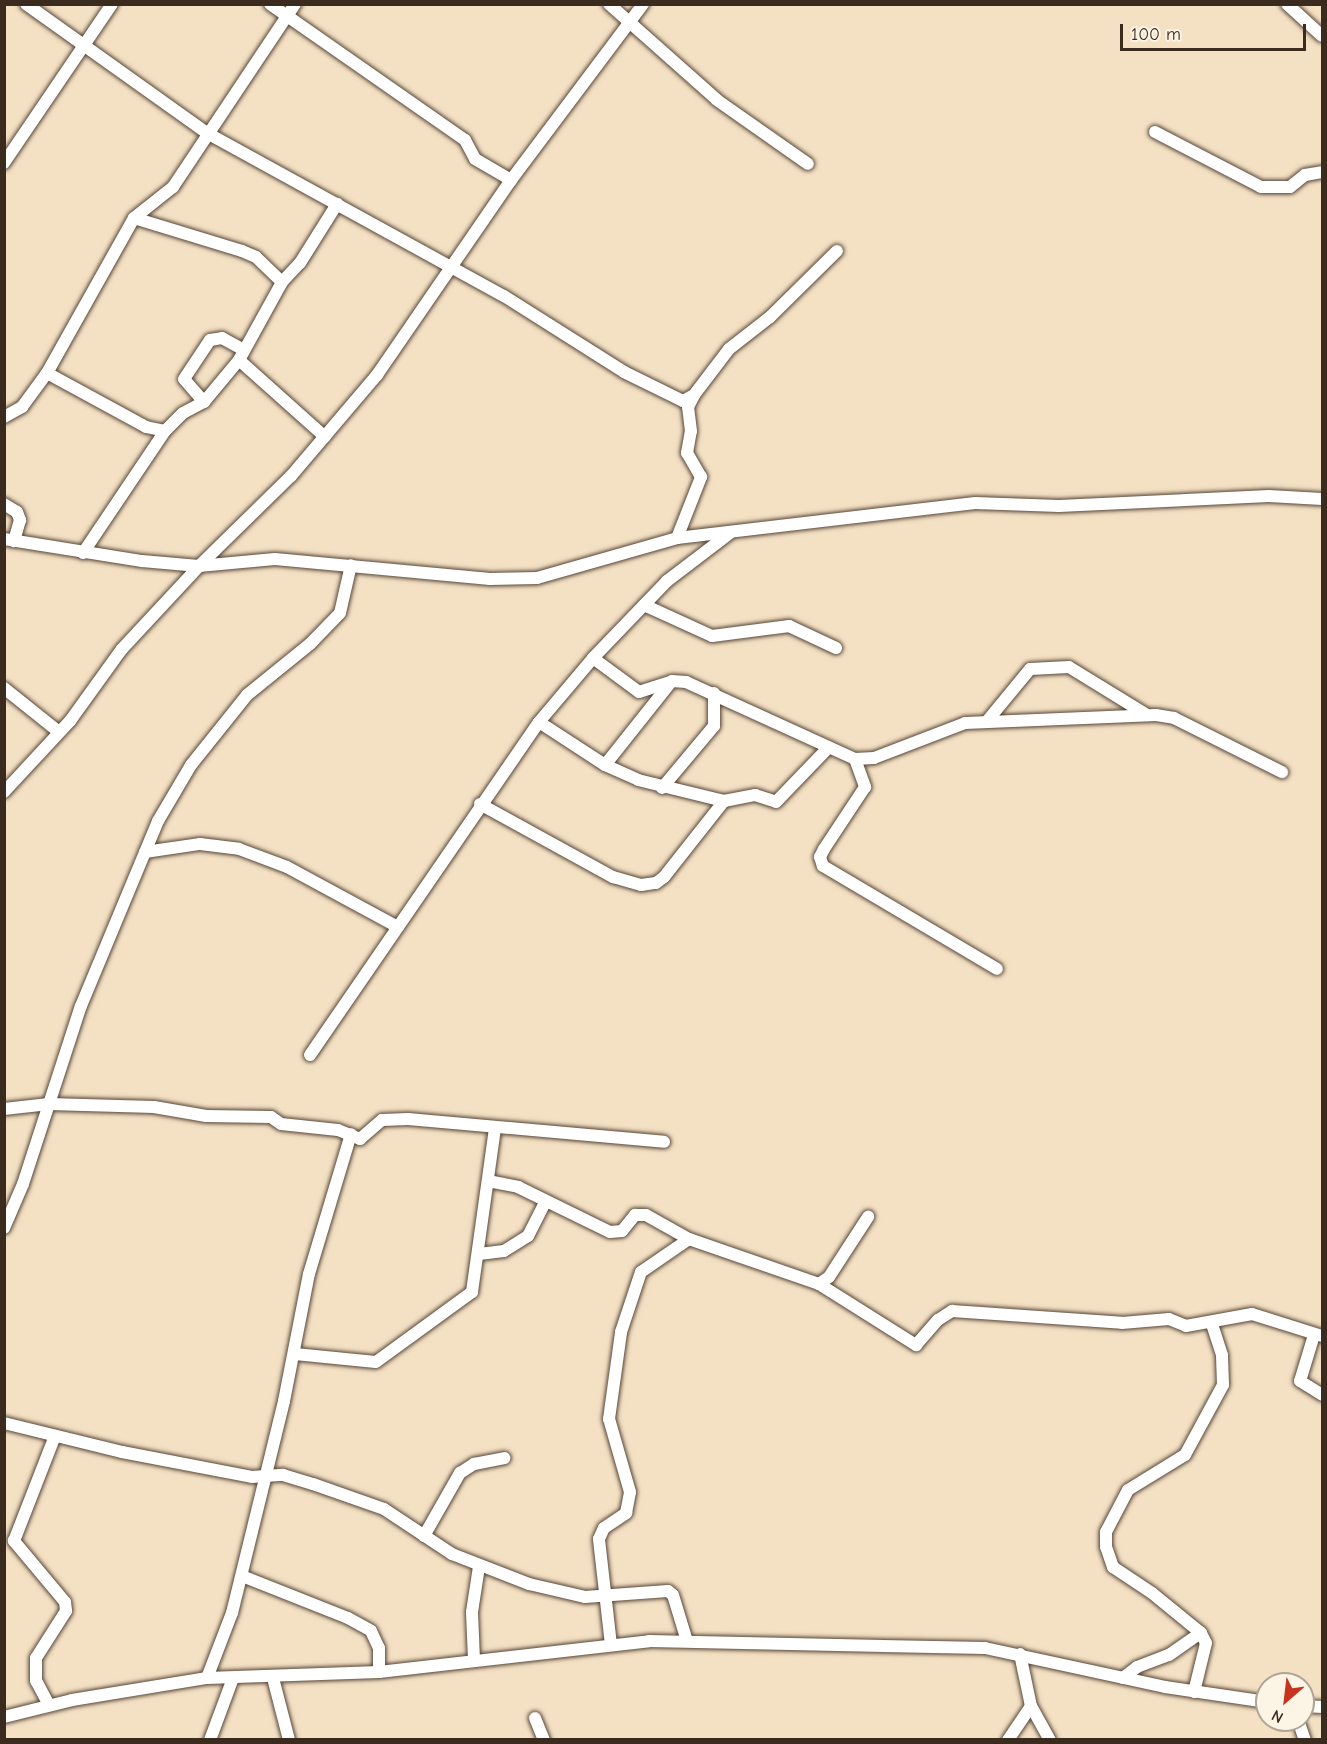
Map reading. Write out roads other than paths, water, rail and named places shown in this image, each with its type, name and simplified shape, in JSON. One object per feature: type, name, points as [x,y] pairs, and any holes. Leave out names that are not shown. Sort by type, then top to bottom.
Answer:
[{"type":"street","points":[[26,4],[207,134],[504,296],[624,372],[683,401],[694,395]]},
{"type":"street","points":[[4,163],[112,4]]},
{"type":"street","points":[[270,4],[465,140],[475,159],[511,180]]},
{"type":"street","points":[[4,417],[22,407],[47,374],[134,218],[157,196],[173,187],[295,4]]},
{"type":"street","points":[[609,4],[631,21],[666,57],[717,100],[808,164]]},
{"type":"street","points":[[4,792],[58,732],[122,649],[199,566],[326,437],[378,375],[453,269],[511,180],[643,4]]},
{"type":"street","points":[[1287,4],[1323,36]]},
{"type":"street","points":[[1155,132],[1261,187],[1290,188],[1305,175],[1323,172]]},
{"type":"street","points":[[82,553],[165,431],[183,413],[204,402],[242,355],[282,282],[300,262],[337,204]]},
{"type":"street","points":[[134,218],[256,257],[282,282]]},
{"type":"street","points":[[677,538],[700,481],[687,453],[691,431],[688,406],[694,395],[729,349],[770,317],[837,251]]},
{"type":"street","points":[[204,402],[184,379],[210,340],[222,338],[326,437]]},
{"type":"street","points":[[47,374],[146,427],[165,431]]},
{"type":"street","points":[[4,504],[17,512],[20,520],[9,540],[82,553],[199,566],[275,559],[490,579],[537,578],[677,538],[975,503],[1059,506],[1269,496],[1323,499]]},
{"type":"street","points":[[310,1055],[480,804],[539,722],[593,658],[667,581],[730,533]]},
{"type":"street","points":[[693,536],[708,552]]},
{"type":"street","points":[[4,1228],[49,1104],[81,1006],[145,852],[175,792],[214,734],[246,695],[310,644],[340,613],[351,565]]},
{"type":"street","points":[[644,605],[712,636],[789,626],[836,648]]},
{"type":"street","points":[[593,658],[639,692],[672,681],[714,693],[855,759],[874,758],[943,729],[988,720],[1147,715],[1174,718],[1282,772]]},
{"type":"street","points":[[988,720],[1030,669],[1069,667],[1147,715]]},
{"type":"street","points":[[605,765],[672,681]]},
{"type":"street","points":[[4,688],[58,732]]},
{"type":"street","points":[[662,788],[714,726],[714,693]]},
{"type":"street","points":[[539,722],[605,765],[662,788],[724,801],[754,795],[776,802],[829,747]]},
{"type":"street","points":[[855,759],[865,787],[824,849],[820,857],[823,866],[997,969]]},
{"type":"street","points":[[480,804],[613,877],[641,885],[664,877],[724,801]]},
{"type":"street","points":[[145,852],[200,844],[239,849],[287,867],[398,927]]},
{"type":"street","points":[[4,1109],[49,1104],[154,1107],[197,1115],[271,1117],[281,1124],[351,1134],[362,1138],[382,1120],[408,1119],[664,1142]]},
{"type":"street","points":[[295,1354],[368,1363],[386,1358],[472,1292],[495,1128]]},
{"type":"street","points":[[207,1678],[222,1648],[242,1576],[295,1354],[309,1274],[351,1134]]},
{"type":"street","points":[[488,1181],[511,1184],[545,1203],[610,1232],[622,1231],[635,1215],[641,1214],[689,1239],[819,1284],[916,1345],[938,1320],[952,1311],[1122,1323],[1169,1319],[1186,1326],[1252,1314],[1318,1335],[1300,1381],[1323,1395]]},
{"type":"street","points":[[478,1254],[504,1251],[528,1236],[545,1203]]},
{"type":"street","points":[[819,1284],[829,1278],[867,1217]]},
{"type":"street","points":[[611,1645],[598,1539],[604,1528],[626,1513],[630,1492],[609,1419],[621,1332],[641,1272],[689,1239]]},
{"type":"street","points":[[1194,1692],[1207,1648],[1201,1633],[1113,1567],[1106,1547],[1106,1533],[1128,1490],[1185,1455],[1223,1385],[1222,1355],[1211,1322]]},
{"type":"street","points":[[4,1423],[54,1436],[252,1477],[283,1475],[373,1504],[479,1567],[529,1584],[585,1597],[607,1598],[671,1592],[687,1641]]},
{"type":"street","points":[[49,1705],[36,1681],[36,1658],[66,1611],[65,1602],[14,1541],[54,1436]]},
{"type":"street","points":[[424,1536],[460,1473],[474,1464],[504,1458]]},
{"type":"street","points":[[474,1660],[472,1612],[479,1567]]},
{"type":"street","points":[[242,1576],[348,1618],[370,1631],[378,1648],[379,1672]]},
{"type":"street","points":[[1124,1678],[1142,1664],[1169,1655],[1201,1633]]},
{"type":"street","points":[[4,1717],[49,1705],[207,1678],[273,1678],[379,1672],[611,1645],[687,1641],[947,1646],[1020,1654],[1194,1692],[1255,1700]]},
{"type":"street","points":[[1020,1654],[1031,1706],[1050,1740]]},
{"type":"street","points":[[210,1740],[233,1678]]},
{"type":"street","points":[[273,1678],[289,1740]]},
{"type":"street","points":[[1008,1740],[1031,1706]]},
{"type":"street","points":[[536,1718],[544,1740]]}]
